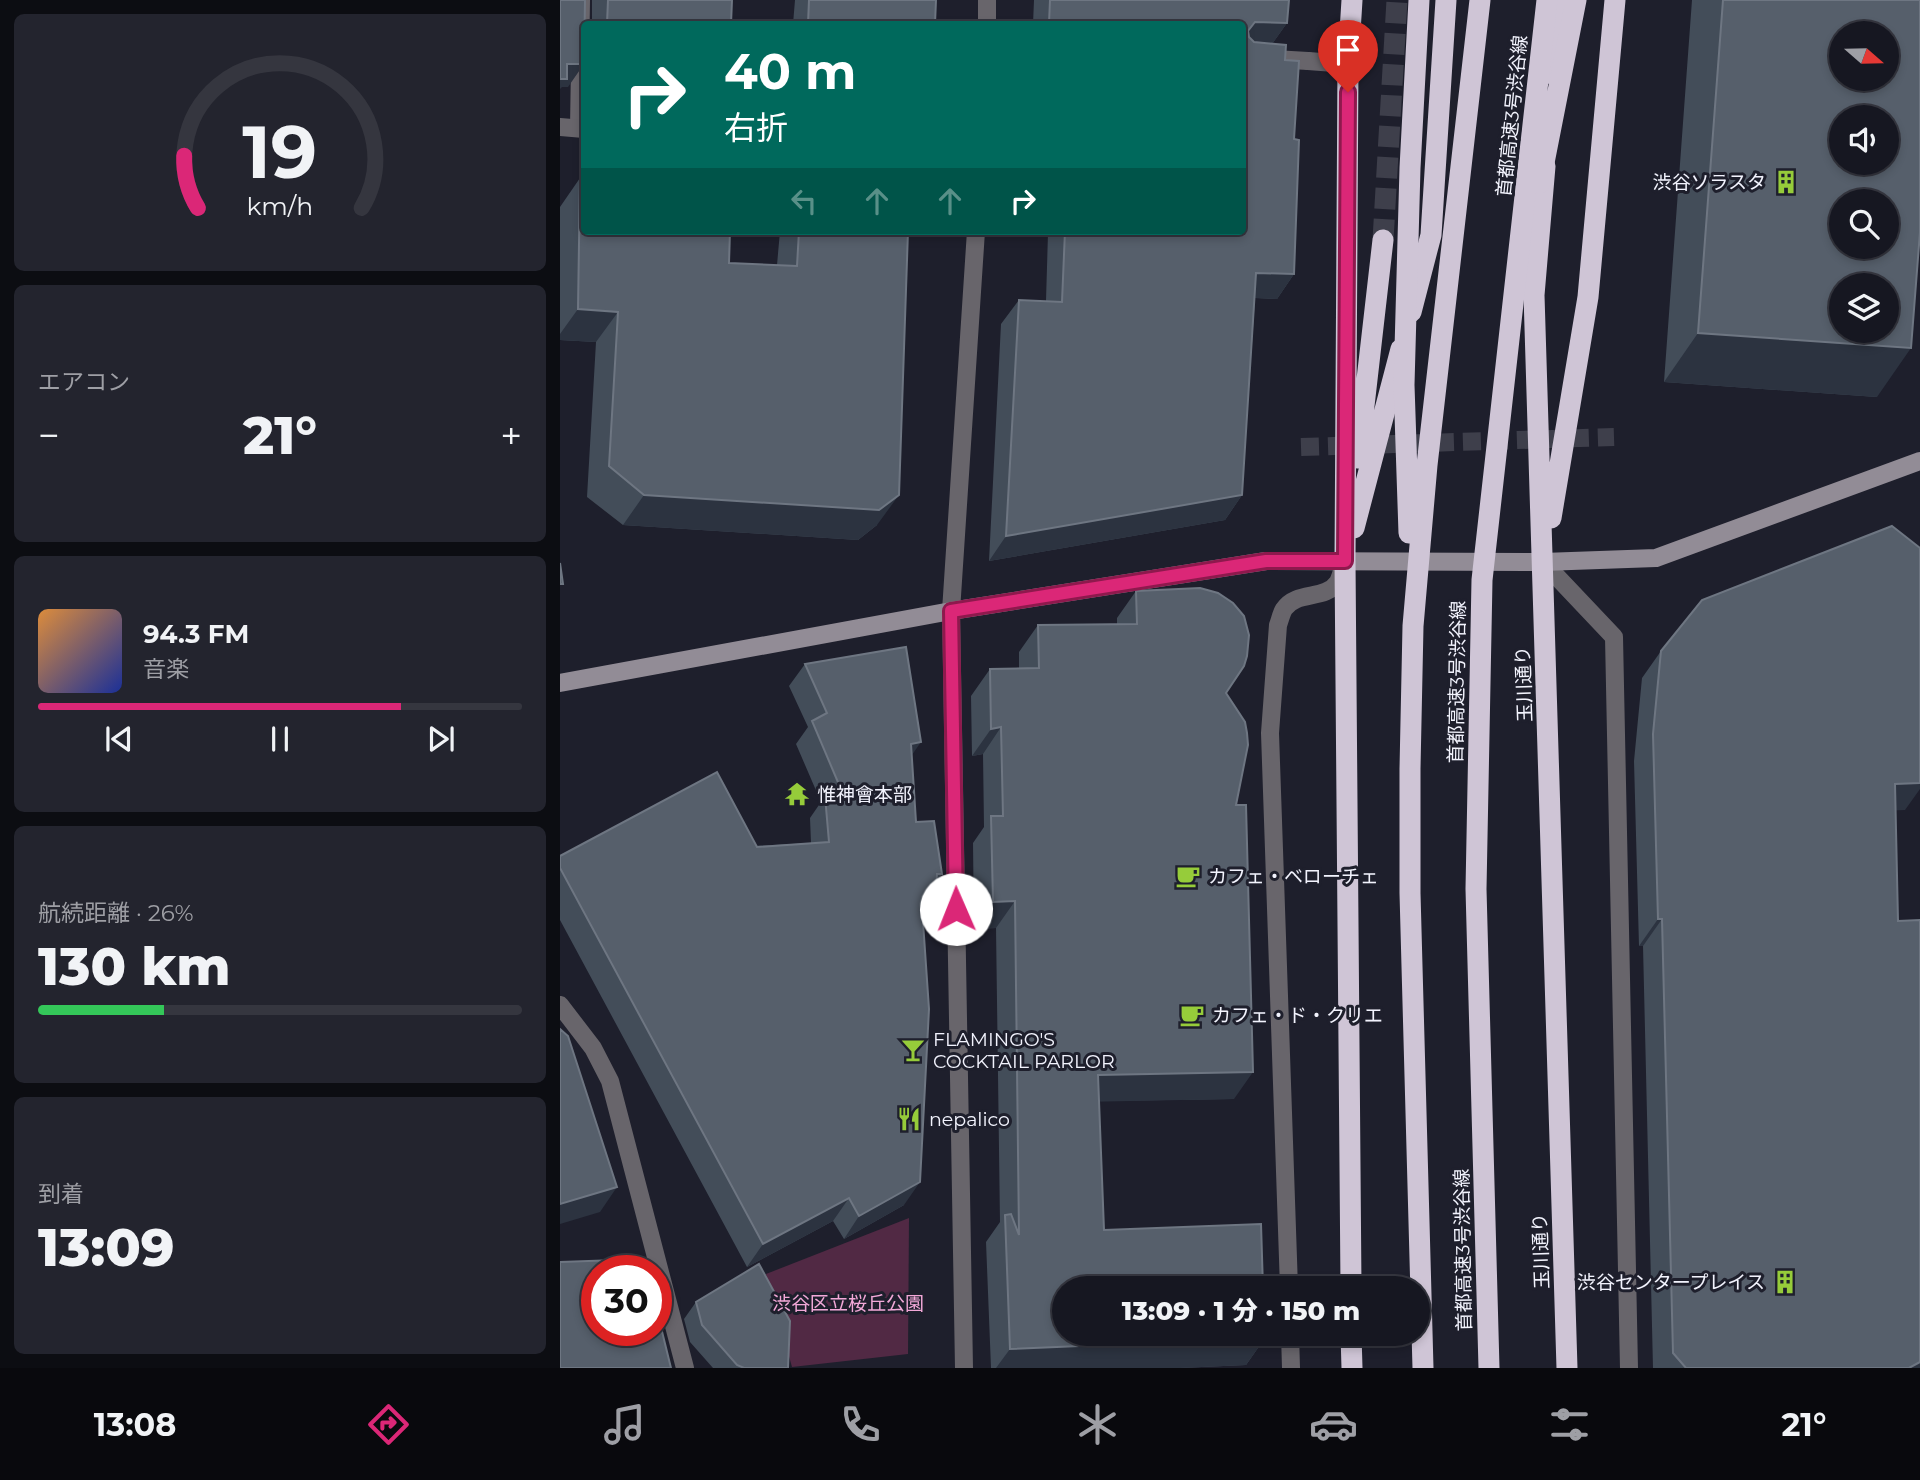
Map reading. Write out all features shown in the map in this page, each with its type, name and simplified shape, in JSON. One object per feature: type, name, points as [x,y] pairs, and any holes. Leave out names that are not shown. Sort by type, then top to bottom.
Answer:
[{"type":"highway","points":[[1351,1276],[1345,561],[1348,64],[1352,0]]},
{"type":"highway","points":[[1419,0],[1410,168],[1404,385],[1413,626],[1410,893],[1423,1368]]},
{"type":"highway","points":[[1345,561],[1431,235],[1446,0]]},
{"type":"highway","points":[[1413,626],[1427,465],[1480,0]]},
{"type":"highway","name":"首都高速3号渋谷線","points":[[1489,1368],[1476,889],[1482,593],[1547,0]]},
{"type":"highway","name":"玉川通り","points":[[1560,0],[1534,295],[1567,1368]]},
{"type":"highway","points":[[1514,311],[1576,0]]},
{"type":"highway","points":[[1543,562],[1588,297],[1615,0]]},
{"type":"highway","points":[[1345,561],[1383,240]]},
{"type":"highway","points":[[1351,1346],[1352,1368]]},
{"type":"street","points":[[581,0],[581,21]]},
{"type":"street","points":[[986,21],[988,0]]},
{"type":"street","points":[[1246,57],[1348,64]]},
{"type":"street","points":[[560,127],[581,129]]},
{"type":"street","points":[[964,1368],[951,611],[976,235]]},
{"type":"street","points":[[560,683],[951,611],[1266,561],[1543,562],[1656,558],[1920,461]]},
{"type":"street","points":[[1289,1276],[1270,733],[1278,625],[1284,609],[1293,601],[1322,594],[1337,584],[1345,561]]},
{"type":"street","points":[[1543,562],[1615,637],[1629,1368]]},
{"type":"street","points":[[560,1005],[593,1048],[610,1080],[654,1255]]},
{"type":"street","points":[[672,1321],[685,1368]]},
{"type":"street","points":[[1290,1346],[1291,1368]]},
{"type":"green space","name":"渋谷区立桜丘公園","points":[[909,1218],[908,1354],[792,1367],[766,1274]]},
{"type":"building","points":[[560,0],[585,0],[585,21],[581,21],[581,64],[567,64],[567,79],[560,79]]},
{"type":"building","points":[[608,0],[732,0],[731,21],[607,21]]},
{"type":"building","points":[[809,0],[936,0],[935,21],[808,21]]},
{"type":"building","points":[[1050,0],[1289,0],[1287,23],[1255,22],[1248,31],[1254,42],[1286,45],[1285,60],[1299,61],[1294,139],[1299,140],[1294,274],[1256,273],[1242,495],[1006,536],[1019,300],[1062,302],[1065,235],[1246,235],[1246,21],[1049,21]]},
{"type":"building","points":[[1723,0],[1920,0],[1920,232],[1911,348],[1840,343],[1899,343],[1899,273],[1829,273],[1829,342],[1698,333]]},
{"type":"building","points":[[580,178],[581,235],[730,235],[729,263],[797,266],[799,235],[908,235],[899,495],[879,510],[644,495],[609,466],[618,312],[578,309]]},
{"type":"building","points":[[1892,526],[1920,548],[1920,783],[1895,784],[1898,921],[1920,920],[1920,1362],[1909,1368],[1686,1368],[1673,1353],[1662,919],[1658,919],[1653,734],[1661,651],[1702,600]]},
{"type":"building","points":[[560,563],[563,584],[560,584]]},
{"type":"building","points":[[1200,588],[1218,593],[1233,603],[1244,616],[1249,635],[1244,666],[1226,693],[1245,722],[1248,745],[1236,805],[1246,805],[1253,1072],[1098,1075],[1104,1230],[1261,1224],[1263,1276],[1052,1276],[1052,1346],[1080,1346],[1010,1349],[1005,1215],[1011,1214],[1019,1235],[1015,901],[993,902],[991,816],[1003,816],[1001,727],[991,729],[990,669],[1039,668],[1038,625],[1137,624],[1136,591]]},
{"type":"building","points":[[906,647],[921,742],[911,744],[916,822],[934,821],[942,874],[937,874],[935,907],[922,907],[929,1009],[920,1182],[859,1216],[849,1198],[763,1244],[560,868],[560,856],[717,772],[757,847],[829,842],[825,796],[843,794],[812,721],[827,713],[805,664]]},
{"type":"building","points":[[560,1029],[568,1036],[617,1187],[560,1204]]},
{"type":"building","points":[[581,1261],[581,1346],[666,1346],[671,1368],[560,1368],[560,1262]]},
{"type":"building","points":[[759,1264],[790,1321],[788,1368],[744,1368],[737,1365],[702,1325],[696,1302]]},
{"type":"tunnel","points":[[1383,240],[1397,0]]},
{"type":"tunnel","points":[[1301,447],[1614,437]]},
{"type":"place","name":"渋谷ソラスタ","points":[[1786,182]]},
{"type":"place","name":"惟神會本部","points":[[797,794]]},
{"type":"place","name":"カフェ・ベローチェ","points":[[1188,876]]},
{"type":"place","name":"カフェ・ド・クリエ","points":[[1192,1015]]},
{"type":"place","name":"FLAMINGO'S COCKTAIL PARLOR","points":[[913,1050]]},
{"type":"place","name":"nepalico","points":[[909,1119]]},
{"type":"place","name":"渋谷センタープレイス","points":[[1785,1282]]},
{"type":"route","points":[[956,909],[951,611],[1266,561],[1345,561],[1348,92]]}]
